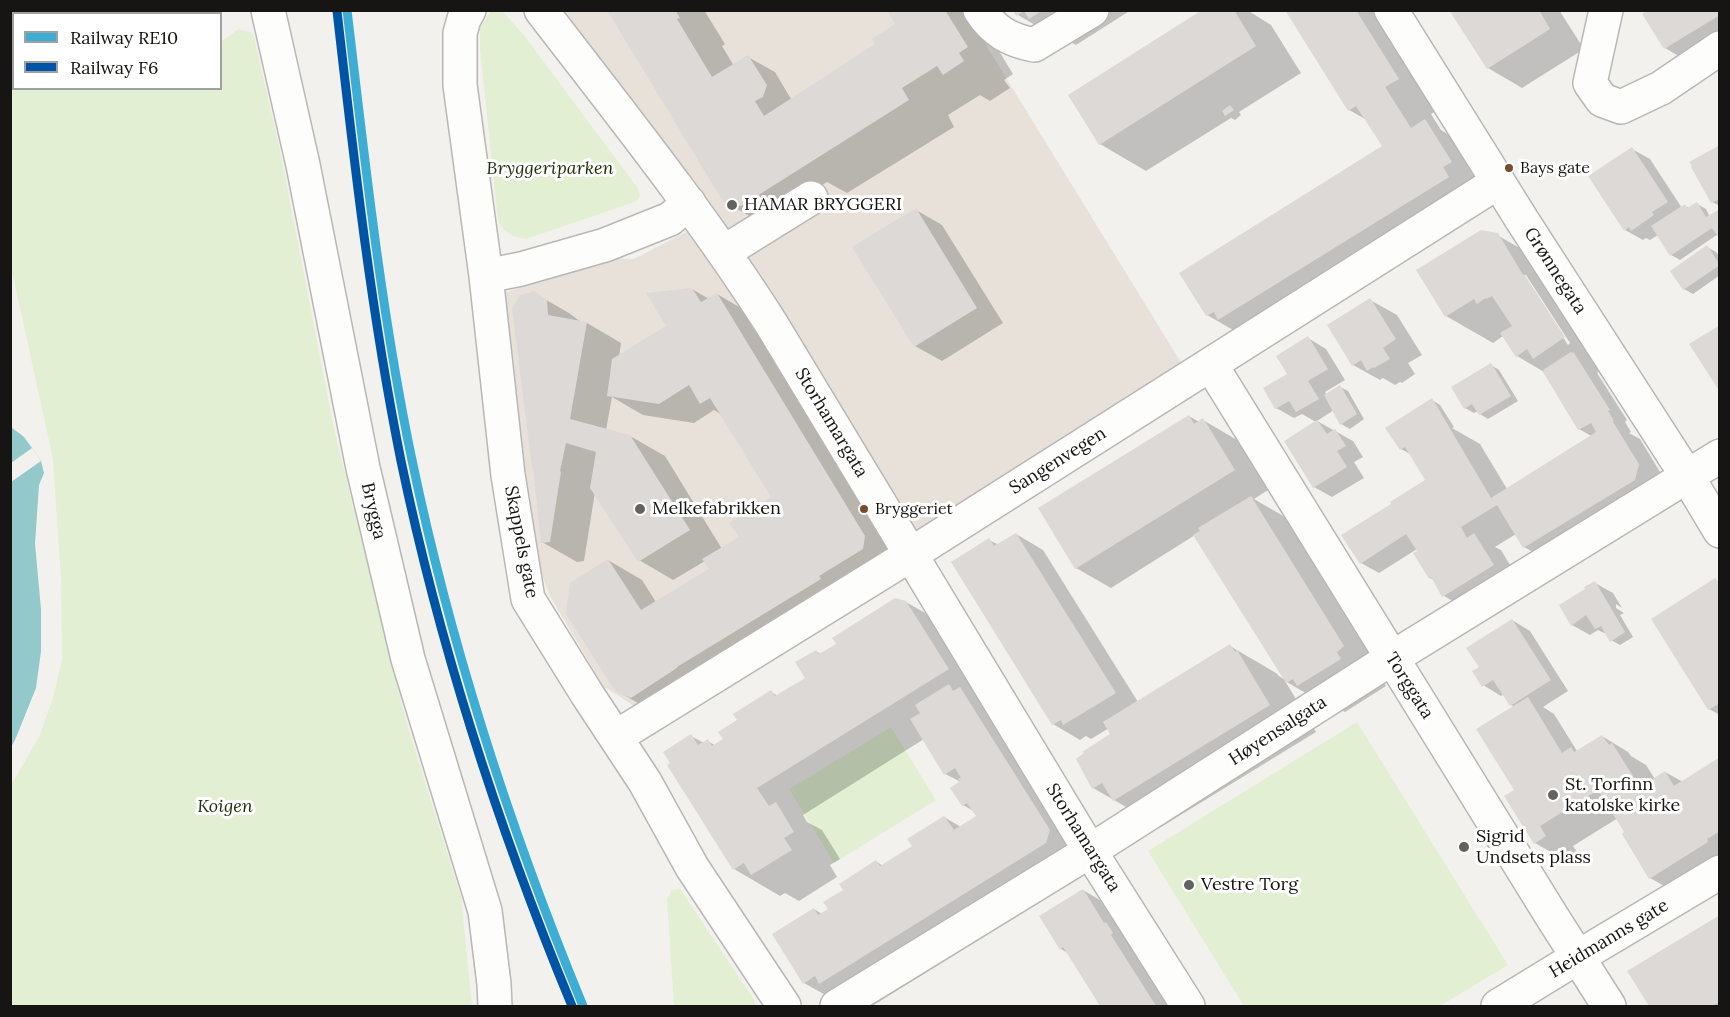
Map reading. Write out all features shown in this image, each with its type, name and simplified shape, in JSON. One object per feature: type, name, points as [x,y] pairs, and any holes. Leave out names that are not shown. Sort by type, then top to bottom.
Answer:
[{"type":"street","name":"Brygga","points":[[268,10],[303,165],[363,468],[408,659],[485,911],[495,1006]]},
{"type":"street","name":"Skappels gate","points":[[469,10],[460,33],[460,85],[486,276],[508,475],[528,599],[645,782],[693,867],[784,1006]]},
{"type":"street","name":"Storhamargata","points":[[541,10],[689,203],[772,325],[1090,850],[1188,1006]]},
{"type":"street","points":[[980,10],[1000,33],[1016,41],[1034,45],[1092,10]]},
{"type":"street","name":"Grønnegata","points":[[1391,10],[1498,182],[1687,476],[1719,531]]},
{"type":"street","points":[[1606,10],[1590,83],[1602,100],[1621,107],[1661,88],[1719,48]]},
{"type":"street","name":"Sangenvegen","points":[[616,737],[911,555],[1498,182]]},
{"type":"street","points":[[724,252],[811,198]]},
{"type":"street","points":[[486,276],[521,269],[605,244],[670,219],[689,203]]},
{"type":"street","name":"Torggata","points":[[1211,365],[1609,1006]]},
{"type":"street","name":"Høyensalgata","points":[[837,1006],[1719,456]]},
{"type":"street","name":"Heidmanns gate","points":[[1498,1006],[1719,872]]},
{"type":"shaded area","points":[[561,11],[965,11],[1182,364],[639,709],[603,686],[550,596],[543,578],[519,472],[501,294],[606,258],[634,259],[717,216]]},
{"type":"green space","name":"Koigen","points":[[11,11],[190,12],[12,12],[12,90],[222,90],[222,41],[238,29],[253,33],[280,150],[334,429],[406,721],[461,897],[472,1006],[11,1006],[11,785],[39,737],[53,698],[62,660],[61,580],[53,459],[11,267]]},
{"type":"green space","name":"Bryggeriparken","points":[[490,12],[504,13],[523,34],[637,187],[640,195],[637,201],[526,239],[509,234],[501,225],[498,221],[480,49],[480,28]]},
{"type":"green space","points":[[1357,722],[1508,965],[1440,1006],[1244,1006],[1148,851]]},
{"type":"green space","points":[[891,727],[936,800],[834,863],[789,789]]},
{"type":"green space","points":[[680,889],[758,1006],[674,1006],[667,899],[672,890]]},
{"type":"water","points":[[11,427],[24,437],[32,448],[41,461],[44,473],[39,485],[35,544],[41,609],[41,651],[36,688],[11,747]]},
{"type":"pier","points":[[32,448],[41,461],[11,482],[11,463]]},
{"type":"building","points":[[607,10],[675,10],[680,18],[677,19],[712,77],[748,55],[767,85],[763,97],[755,101],[764,116],[875,44],[872,39],[895,24],[887,10],[945,10],[968,47],[959,53],[964,61],[943,75],[937,66],[902,88],[909,100],[741,206],[724,203]]},
{"type":"building","points":[[1013,10],[1043,10],[1029,19],[1024,11],[1016,16]]},
{"type":"building","points":[[1202,10],[1234,10],[1256,46],[1099,145],[1068,95]]},
{"type":"building","points":[[1285,10],[1356,10],[1399,79],[1385,87],[1411,128],[1425,119],[1452,162],[1443,167],[1449,177],[1218,320],[1214,312],[1206,316],[1179,273],[1382,146],[1356,106],[1348,111]]},
{"type":"building","points":[[1449,10],[1539,10],[1550,29],[1487,69]]},
{"type":"building","points":[[1648,10],[1720,10],[1720,15],[1664,49],[1642,14]]},
{"type":"building","points":[[1230,105],[1234,110],[1225,116],[1222,111]]},
{"type":"building","points":[[1720,145],[1720,199],[1711,203],[1689,162]]},
{"type":"building","points":[[1632,147],[1668,202],[1652,212],[1654,215],[1631,231],[1629,227],[1624,231],[1588,176]]},
{"type":"building","points":[[1697,202],[1706,217],[1720,209],[1720,239],[1712,228],[1670,256],[1651,226],[1685,204],[1687,208]]},
{"type":"building","points":[[916,208],[977,308],[914,347],[852,247]]},
{"type":"building","points":[[1481,230],[1498,233],[1565,337],[1533,359],[1527,349],[1516,357],[1500,333],[1512,326],[1492,296],[1477,304],[1474,299],[1445,317],[1416,270]]},
{"type":"building","points":[[1707,245],[1720,265],[1683,290],[1670,271]]},
{"type":"building","points":[[692,288],[701,302],[717,293],[865,536],[863,549],[819,576],[821,579],[677,667],[631,698],[616,692],[566,614],[570,583],[608,559],[641,610],[709,569],[702,559],[739,537],[729,523],[771,497],[710,398],[700,404],[689,385],[659,404],[607,396],[612,359],[666,326],[646,293]]},
{"type":"building","points":[[534,291],[547,300],[548,315],[587,322],[570,419],[630,435],[690,530],[638,562],[590,488],[596,452],[566,443],[550,542],[541,543],[512,309],[519,296]]},
{"type":"building","points":[[1370,298],[1396,339],[1383,348],[1390,359],[1367,371],[1361,360],[1352,366],[1327,325]]},
{"type":"building","points":[[1720,325],[1720,392],[1689,344]]},
{"type":"building","points":[[1308,336],[1328,369],[1308,381],[1319,399],[1296,412],[1289,401],[1275,409],[1263,388],[1287,374],[1276,356]]},
{"type":"building","points":[[1571,352],[1574,353],[1610,410],[1608,411],[1613,422],[1639,464],[1635,480],[1523,548],[1497,505],[1461,527],[1467,538],[1474,533],[1494,565],[1442,597],[1431,577],[1429,579],[1413,553],[1417,551],[1406,534],[1360,564],[1341,535],[1425,480],[1405,447],[1400,450],[1385,428],[1432,398],[1491,498],[1596,432],[1591,423],[1578,430],[1543,372]]},
{"type":"building","points":[[1491,363],[1511,396],[1479,415],[1472,404],[1464,409],[1451,387]]},
{"type":"building","points":[[1340,385],[1357,414],[1340,425],[1324,395]]},
{"type":"building","points":[[1189,415],[1194,424],[1203,418],[1235,470],[1075,569],[1038,508]]},
{"type":"building","points":[[1317,420],[1327,434],[1335,429],[1346,446],[1337,451],[1347,467],[1313,488],[1284,441]]},
{"type":"building","points":[[1251,496],[1344,646],[1337,652],[1341,659],[1297,686],[1293,679],[1286,683],[1193,535],[1200,531],[1198,528]]},
{"type":"building","points":[[1016,533],[1116,693],[1063,725],[1061,720],[1052,725],[951,562],[989,538],[994,546]]},
{"type":"building","points":[[1715,578],[1720,585],[1720,703],[1708,710],[1651,619]]},
{"type":"building","points":[[1595,581],[1625,632],[1610,642],[1601,626],[1595,629],[1586,615],[1571,626],[1559,605]]},
{"type":"building","points":[[895,598],[906,601],[949,669],[757,788],[769,806],[776,802],[794,832],[784,838],[792,850],[751,875],[744,863],[733,870],[667,765],[670,763],[663,752],[691,734],[698,745],[708,739],[712,746],[723,739],[718,732],[737,720],[733,714],[771,690],[775,696],[805,678],[795,662],[816,650],[819,654],[836,644],[832,638]]},
{"type":"building","points":[[1512,619],[1551,680],[1510,706],[1493,680],[1482,687],[1472,671],[1479,667],[1466,648]]},
{"type":"building","points":[[1230,644],[1235,652],[1237,650],[1270,705],[1113,801],[1102,783],[1092,789],[1076,759],[1084,753],[1082,752],[1110,734],[1103,722]]},
{"type":"building","points":[[949,684],[953,691],[960,687],[1050,830],[1046,843],[819,984],[815,976],[803,984],[772,934],[814,908],[818,915],[828,909],[823,902],[843,890],[839,884],[876,860],[880,866],[912,846],[907,839],[944,816],[954,830],[976,816],[967,803],[962,806],[950,788],[961,778],[955,768],[944,775],[910,719],[920,713],[915,705]]},
{"type":"building","points":[[1528,697],[1562,753],[1571,747],[1574,752],[1602,735],[1609,745],[1612,743],[1640,787],[1665,771],[1674,786],[1720,757],[1720,831],[1707,839],[1708,842],[1649,879],[1598,790],[1540,826],[1546,836],[1534,844],[1504,796],[1514,790],[1476,729]]},
{"type":"building","points":[[1083,889],[1104,923],[1106,922],[1113,933],[1111,935],[1156,1006],[1100,1006],[1063,947],[1060,950],[1039,916]]},
{"type":"building","points":[[1720,915],[1720,1002],[1712,1006],[1649,1006],[1627,971]]},
{"type":"rail line","name":"RE10","points":[[347,10],[367,180],[391,348],[428,530],[464,668],[507,805],[583,1006]]},
{"type":"rail line","name":"F6","points":[[337,11],[372,293],[390,405],[417,531],[453,669],[496,806],[572,1006]]},
{"type":"place","name":"Bays gate","points":[[1509,168]]},
{"type":"place","name":"HAMAR BRYGGERI","points":[[732,205]]},
{"type":"place","name":"Melkefabrikken","points":[[640,509]]},
{"type":"place","name":"Bryggeriet","points":[[864,509]]},
{"type":"place","name":"St. Torfinn katolske kirke","points":[[1553,795]]},
{"type":"place","name":"Sigrid Undsets plass","points":[[1464,847]]},
{"type":"place","name":"Vestre Torg","points":[[1189,885]]}]
